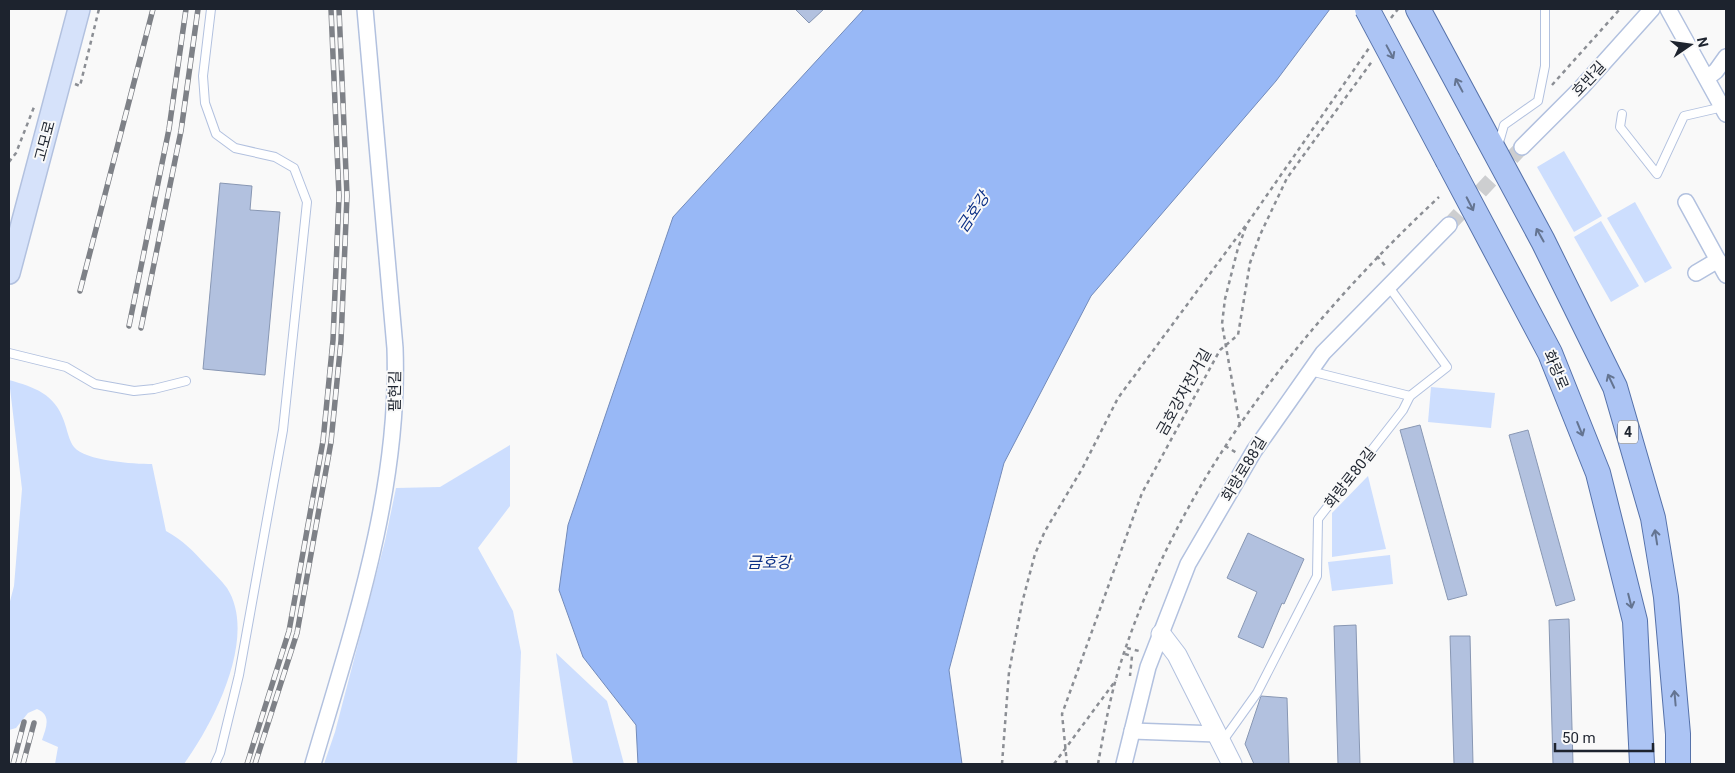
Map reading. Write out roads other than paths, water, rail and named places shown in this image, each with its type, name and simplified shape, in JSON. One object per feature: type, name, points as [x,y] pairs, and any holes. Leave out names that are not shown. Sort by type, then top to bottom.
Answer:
[{"type":"main road","name":"고모로","points":[[9,272],[79,9]]},
{"type":"main road","name":"화랑로","points":[[1367,9],[1550,353],[1598,474],[1635,621],[1642,764]]},
{"type":"main road","name":"4","points":[[1418,9],[1495,156],[1543,242],[1615,387],[1653,518],[1666,596],[1678,734],[1678,764]]},
{"type":"street","name":"팔현길","points":[[313,764],[362,596],[378,530],[389,463],[397,387],[364,9]]},
{"type":"street","name":"호반길","points":[[1522,147],[1581,88],[1652,9]]},
{"type":"street","points":[[1668,9],[1725,111]]},
{"type":"street","points":[[1707,78],[1726,57]]},
{"type":"street","points":[[1686,202],[1726,275]]},
{"type":"street","name":"화랑로88길","points":[[1124,764],[1148,667],[1188,564],[1254,451],[1322,353],[1449,225]]},
{"type":"street","points":[[1696,273],[1718,260]]},
{"type":"street","points":[[1161,634],[1177,655],[1232,764]]},
{"type":"street","points":[[1132,731],[1219,738]]},
{"type":"lane","points":[[212,9],[203,76],[205,103],[216,134],[235,148],[275,158],[294,168],[307,202],[283,430],[239,675],[220,753],[215,764]]},
{"type":"lane","points":[[1495,156],[1504,124],[1538,101],[1545,66],[1545,9]]},
{"type":"lane","points":[[1622,114],[1620,127],[1657,174],[1684,116],[1725,111]]},
{"type":"lane","points":[[1310,371],[1410,396],[1447,367],[1388,287]]},
{"type":"lane","points":[[9,353],[66,367],[96,384],[134,390],[154,389],[186,381]]},
{"type":"lane","name":"화랑로80길","points":[[1219,738],[1257,693],[1317,576],[1318,519],[1403,410],[1410,396]]},
{"type":"water","name":"금호강","points":[[864,9],[1330,9],[1276,81],[1091,296],[1004,463],[949,670],[962,764],[638,764],[636,725],[583,657],[559,590],[568,525],[673,217]]},
{"type":"tunnel","points":[[1449,225],[1522,147]]},
{"type":"railway","points":[[80,291],[153,9]]},
{"type":"railway","points":[[129,326],[169,129],[186,9]]},
{"type":"railway","points":[[141,328],[181,131],[198,9]]},
{"type":"railway","points":[[247,764],[289,631],[323,441],[333,340],[339,196],[331,9]]},
{"type":"railway","points":[[255,764],[297,633],[331,442],[341,341],[347,196],[339,9]]},
{"type":"railway","points":[[13,764],[24,722]]},
{"type":"railway","points":[[23,764],[34,723]]}]
